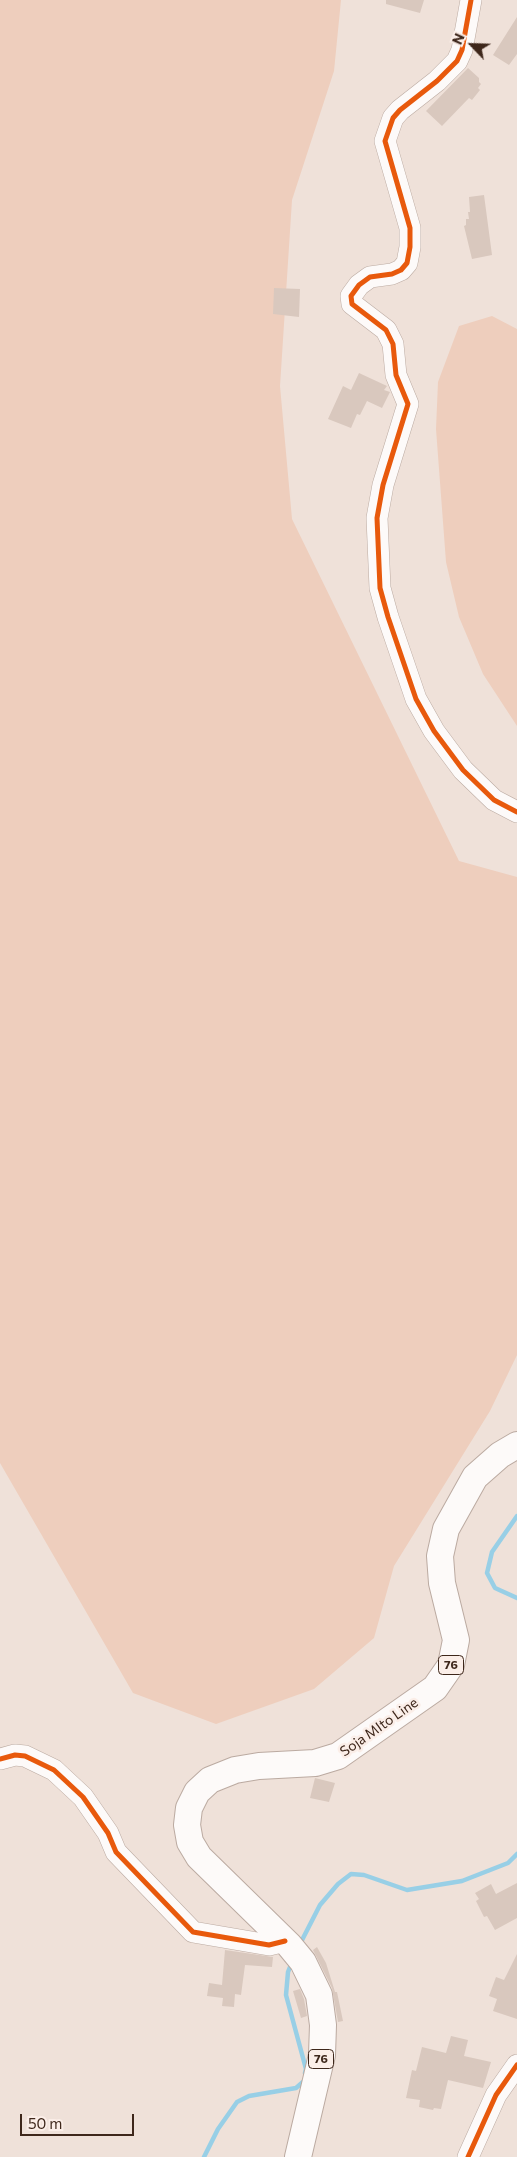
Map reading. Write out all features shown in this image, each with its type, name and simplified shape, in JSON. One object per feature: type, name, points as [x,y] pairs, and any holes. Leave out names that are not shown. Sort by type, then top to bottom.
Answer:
[{"type":"main road","name":"Soja MIto Line","points":[[298,2157],[322,2054],[323,2025],[318,1995],[292,1949],[199,1857],[190,1842],[187,1825],[189,1808],[197,1792],[210,1780],[235,1770],[258,1766],[315,1763],[338,1756],[435,1688],[451,1665],[456,1640],[442,1583],[440,1556],[446,1529],[475,1477],[500,1455],[517,1445]]},
{"type":"street","points":[[471,0],[462,50],[457,60],[437,81],[400,110],[393,118],[385,141],[410,228],[410,247],[407,264],[401,270],[392,274],[370,277],[359,285],[351,296],[352,304],[386,330],[393,344],[396,375],[408,404],[383,485],[377,518],[380,588],[388,617],[416,699],[434,731],[463,770],[494,800],[517,812]]},
{"type":"street","points":[[0,1759],[14,1755],[25,1756],[54,1770],[82,1797],[108,1834],[116,1852],[193,1932],[292,1949]]},
{"type":"street","points":[[468,2157],[496,2095],[517,2065]]},
{"type":"shaded area","points":[[0,0],[341,0],[334,71],[292,200],[280,386],[292,519],[459,861],[517,877],[517,1355],[490,1411],[394,1566],[374,1638],[314,1689],[216,1724],[133,1693],[0,1463]]},
{"type":"shaded area","points":[[492,316],[517,329],[517,726],[483,674],[459,617],[446,562],[436,429],[438,382],[459,326]]},
{"type":"building","points":[[386,0],[424,0],[420,13],[386,4]]},
{"type":"building","points":[[517,17],[517,54],[509,65],[493,55]]},
{"type":"building","points":[[468,68],[479,78],[481,84],[478,88],[480,90],[472,100],[469,98],[442,126],[426,111]]},
{"type":"building","points":[[484,195],[492,255],[472,259],[464,226],[466,225],[466,219],[469,219],[469,197]]},
{"type":"building","points":[[274,288],[300,289],[299,317],[273,314]]},
{"type":"building","points":[[359,373],[387,386],[384,390],[390,392],[382,408],[367,401],[360,415],[357,414],[351,428],[328,419],[343,386],[351,390]]},
{"type":"building","points":[[315,1778],[335,1783],[329,1802],[310,1798]]},
{"type":"building","points":[[517,1883],[517,1918],[495,1930],[487,1916],[484,1917],[476,1901],[479,1899],[475,1893],[491,1884],[496,1894]]},
{"type":"building","points":[[317,1947],[326,1963],[335,1992],[337,1992],[343,2021],[338,2022],[332,1988],[313,1950]]},
{"type":"building","points":[[225,1950],[273,1957],[272,1967],[245,1965],[241,1995],[235,1994],[234,2007],[222,2006],[223,1998],[207,1996],[209,1983],[222,1985]]},
{"type":"building","points":[[517,1954],[517,2019],[493,2011],[497,1999],[489,1996],[496,1977],[504,1980]]},
{"type":"building","points":[[300,1989],[307,2016],[301,2018],[293,1991]]},
{"type":"building","points":[[451,2036],[468,2040],[464,2056],[491,2062],[483,2088],[448,2080],[441,2109],[434,2108],[433,2110],[419,2107],[420,2100],[406,2098],[412,2070],[416,2071],[422,2047],[446,2053]]},
{"type":"waterway","points":[[517,1516],[492,1552],[487,1573],[495,1588],[517,1598]]},
{"type":"waterway","points":[[300,1944],[320,1905],[338,1884],[351,1874],[364,1875],[407,1890],[462,1881],[508,1863],[517,1854]]},
{"type":"waterway","points":[[292,1962],[288,1972],[286,1995],[306,2069],[305,2073]]},
{"type":"waterway","points":[[204,2157],[218,2129],[237,2102],[249,2096],[296,2088],[304,2081]]},
{"type":"cycle path","points":[[471,0],[462,50],[457,61],[437,81],[400,110],[393,118],[385,141],[410,228],[410,247],[407,263],[401,270],[392,274],[370,277],[359,285],[351,296],[352,304],[386,330],[393,344],[396,375],[408,404],[383,485],[377,518],[380,588],[388,617],[416,699],[434,731],[463,770],[494,800],[517,812]]},
{"type":"cycle path","points":[[0,1759],[15,1755],[25,1756],[54,1770],[83,1797],[108,1833],[116,1852],[193,1932],[269,1945],[285,1941]]},
{"type":"cycle path","points":[[468,2157],[496,2095],[517,2065]]}]
